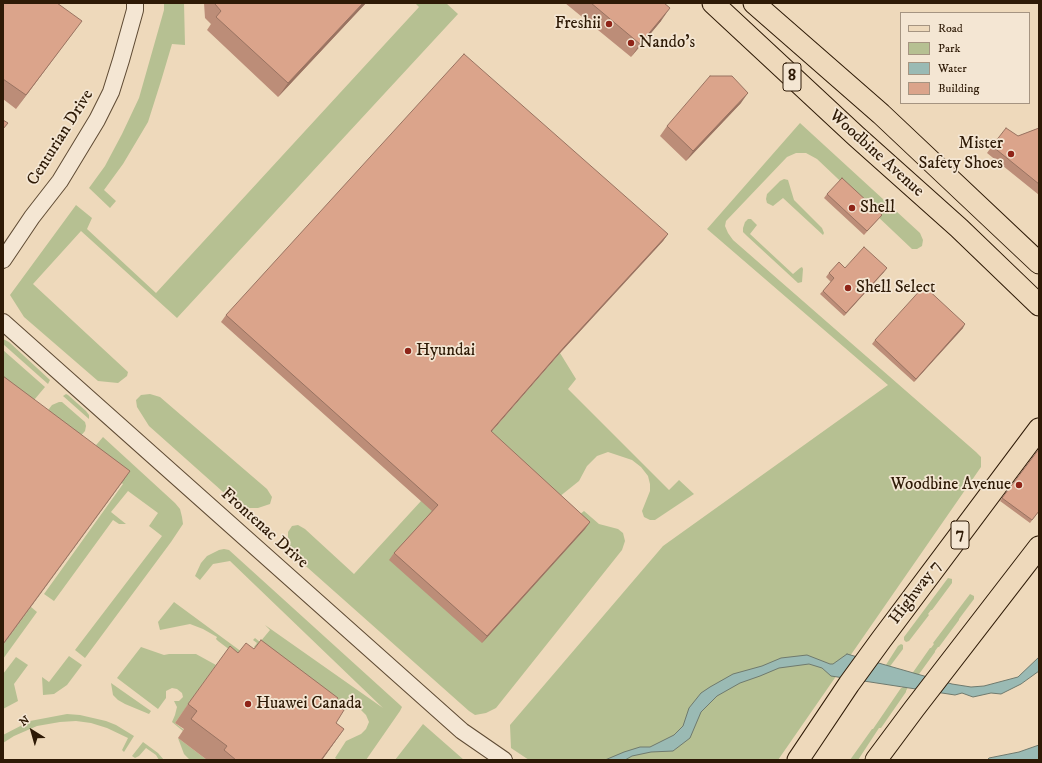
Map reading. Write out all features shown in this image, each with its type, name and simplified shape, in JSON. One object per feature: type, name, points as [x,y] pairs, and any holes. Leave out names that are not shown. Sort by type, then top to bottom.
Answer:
[{"type":"main road","name":"Woodbine Avenue","points":[[713,3],[959,228],[1039,305]]},
{"type":"main road","name":"Woodbine Avenue","points":[[754,3],[881,114],[1039,264]]},
{"type":"main road","name":"Highway 7","points":[[798,760],[849,684],[881,640],[1039,429]]},
{"type":"main road","points":[[876,760],[1039,547]]},
{"type":"street","name":"Centurian Drive","points":[[3,260],[32,217],[60,180],[98,120],[111,92],[135,10],[135,3]]},
{"type":"street","name":"Frontenac Drive","points":[[3,322],[462,731],[504,760]]},
{"type":"green space","points":[[164,3],[184,3],[185,45],[172,44],[148,122],[123,164],[104,190],[116,201],[110,208],[89,188],[105,166],[139,98],[164,10]]},
{"type":"green space","points":[[415,3],[446,3],[458,14],[177,318],[81,231],[33,284],[128,372],[127,376],[118,383],[98,381],[24,317],[10,295],[76,205],[92,218],[87,229],[156,293],[419,7]]},
{"type":"green space","points":[[800,123],[920,233],[923,240],[922,246],[917,249],[912,249],[817,159],[806,153],[796,153],[787,157],[726,221],[725,226],[728,233],[733,240],[976,452],[981,457],[981,467],[778,760],[529,760],[511,748],[510,725],[663,546],[888,385],[707,229]]},
{"type":"green space","points":[[784,179],[788,180],[794,200],[822,228],[824,233],[823,235],[783,198],[773,206],[767,203],[767,194]]},
{"type":"green space","points":[[748,219],[751,219],[757,225],[750,234],[793,274],[802,267],[802,282],[798,283],[743,232],[745,222]]},
{"type":"green space","points":[[3,339],[9,342],[50,380],[48,384],[3,344]]},
{"type":"green space","points":[[3,350],[45,387],[24,412],[3,396]]},
{"type":"green space","points":[[560,353],[576,379],[568,389],[669,490],[679,480],[694,494],[655,520],[650,520],[644,517],[642,511],[650,491],[648,476],[641,467],[632,460],[608,452],[597,456],[587,466],[579,481],[554,501],[480,445]]},
{"type":"green space","points":[[66,394],[86,411],[89,415],[89,419],[63,396]]},
{"type":"green space","points":[[150,394],[160,397],[267,489],[272,497],[270,504],[258,508],[241,508],[149,426],[137,407],[136,400],[141,395]]},
{"type":"green space","points":[[62,402],[85,422],[85,431],[71,447],[38,423],[52,405]]},
{"type":"green space","points":[[103,437],[175,503],[180,509],[183,524],[85,658],[75,650],[162,536],[149,526],[158,513],[128,491],[111,512],[126,524],[119,524],[113,520],[54,601],[44,594],[123,484],[106,470],[85,458]]},
{"type":"green space","points":[[421,501],[574,519],[584,511],[599,524],[618,529],[623,533],[625,541],[622,550],[496,708],[486,713],[475,715],[469,711],[290,552],[288,545],[288,532],[292,526],[298,525],[305,529],[354,574]]},
{"type":"green space","points":[[224,549],[229,550],[402,707],[366,760],[338,760],[335,758],[346,741],[361,734],[366,729],[369,722],[366,715],[361,710],[353,707],[342,711],[254,647],[257,643],[253,640],[255,638],[260,642],[270,630],[265,625],[383,708],[230,561],[213,564],[200,580],[195,576],[201,563],[207,556]]},
{"type":"green space","points":[[948,578],[952,579],[952,583],[909,641],[906,642],[904,637]]},
{"type":"green space","points":[[970,594],[974,596],[974,599],[909,688],[908,687],[858,760],[850,760],[934,644],[933,643]]},
{"type":"green space","points":[[174,602],[246,655],[246,662],[218,641],[216,639],[217,637],[190,624],[160,630],[158,622]]},
{"type":"green space","points":[[31,607],[37,612],[3,659],[3,645]]},
{"type":"green space","points":[[901,644],[903,645],[903,649],[885,673],[882,671],[898,646]]},
{"type":"green space","points":[[141,647],[164,655],[196,654],[216,665],[175,723],[184,730],[183,731],[172,722],[177,707],[174,701],[179,701],[183,697],[182,693],[177,689],[172,688],[166,691],[166,698],[158,709],[117,678]]},
{"type":"green space","points":[[69,656],[82,665],[67,685],[54,694],[43,695],[42,677],[49,682]]},
{"type":"green space","points":[[16,657],[28,665],[14,684],[18,701],[3,709],[3,674]]},
{"type":"green space","points":[[111,683],[151,711],[149,714],[118,700],[113,695]]},
{"type":"green space","points":[[67,714],[80,715],[106,721],[134,736],[124,752],[122,750],[128,738],[107,728],[91,723],[76,721],[37,726],[14,736],[3,743],[3,735],[30,721]]},
{"type":"green space","points":[[423,724],[464,760],[395,760]]},
{"type":"green space","points":[[178,738],[207,760],[189,759],[184,754]]},
{"type":"green space","points":[[143,742],[158,753],[164,760],[159,760],[156,755],[146,748],[139,756],[135,758],[132,756]]},
{"type":"water","points":[[847,654],[952,684],[971,687],[984,686],[1018,677],[1039,657],[1039,671],[1021,684],[1001,694],[991,693],[973,697],[962,693],[955,695],[831,676],[822,668],[809,664],[779,668],[740,683],[717,696],[701,712],[690,738],[673,751],[651,752],[632,756],[625,760],[605,760],[640,747],[650,747],[674,735],[683,726],[689,708],[701,693],[733,674],[762,666],[781,658],[807,655],[833,664]]},
{"type":"water","points":[[1039,745],[1039,760],[987,760],[989,758],[1019,752]]},
{"type":"building","points":[[3,3],[57,3],[82,21],[26,95],[3,79]]},
{"type":"building","points":[[215,3],[363,3],[288,83],[216,17],[221,11]]},
{"type":"building","points":[[591,3],[664,3],[670,8],[640,44]]},
{"type":"building","name":"Hyundai","points":[[464,54],[668,234],[565,346],[491,431],[590,522],[487,636],[394,553],[438,505],[226,315]]},
{"type":"building","points":[[710,76],[732,76],[748,93],[693,151],[667,126]]},
{"type":"building","points":[[3,120],[8,123],[3,129]]},
{"type":"building","points":[[1006,128],[1018,136],[1039,128],[1039,184],[992,146]]},
{"type":"building","name":"Shell","points":[[842,178],[882,215],[867,231],[827,194]]},
{"type":"building","name":"Shell Select","points":[[864,247],[887,268],[846,313],[823,291],[834,278],[829,273],[839,262],[845,268]]},
{"type":"building","points":[[924,286],[965,324],[916,379],[875,340]]},
{"type":"building","points":[[3,376],[130,471],[3,644]]},
{"type":"building","points":[[1039,449],[1039,511],[1032,520],[1002,498]]},
{"type":"building","name":"Huawei Canada","points":[[261,640],[338,698],[334,703],[344,710],[336,723],[344,729],[321,760],[236,760],[224,750],[227,746],[191,719],[197,711],[188,704],[230,646],[238,653],[246,643],[254,649]]},
{"type":"place","name":"Freshii","points":[[609,24]]},
{"type":"place","name":"Nando's","points":[[631,43]]},
{"type":"place","name":"Mister Safety Shoes","points":[[1011,154]]},
{"type":"place","name":"Shell","points":[[852,208]]},
{"type":"place","name":"Shell Select","points":[[848,288]]},
{"type":"place","name":"Hyundai","points":[[408,351]]},
{"type":"place","name":"Woodbine Avenue","points":[[1019,485]]},
{"type":"place","name":"Huawei Canada","points":[[248,704]]}]
